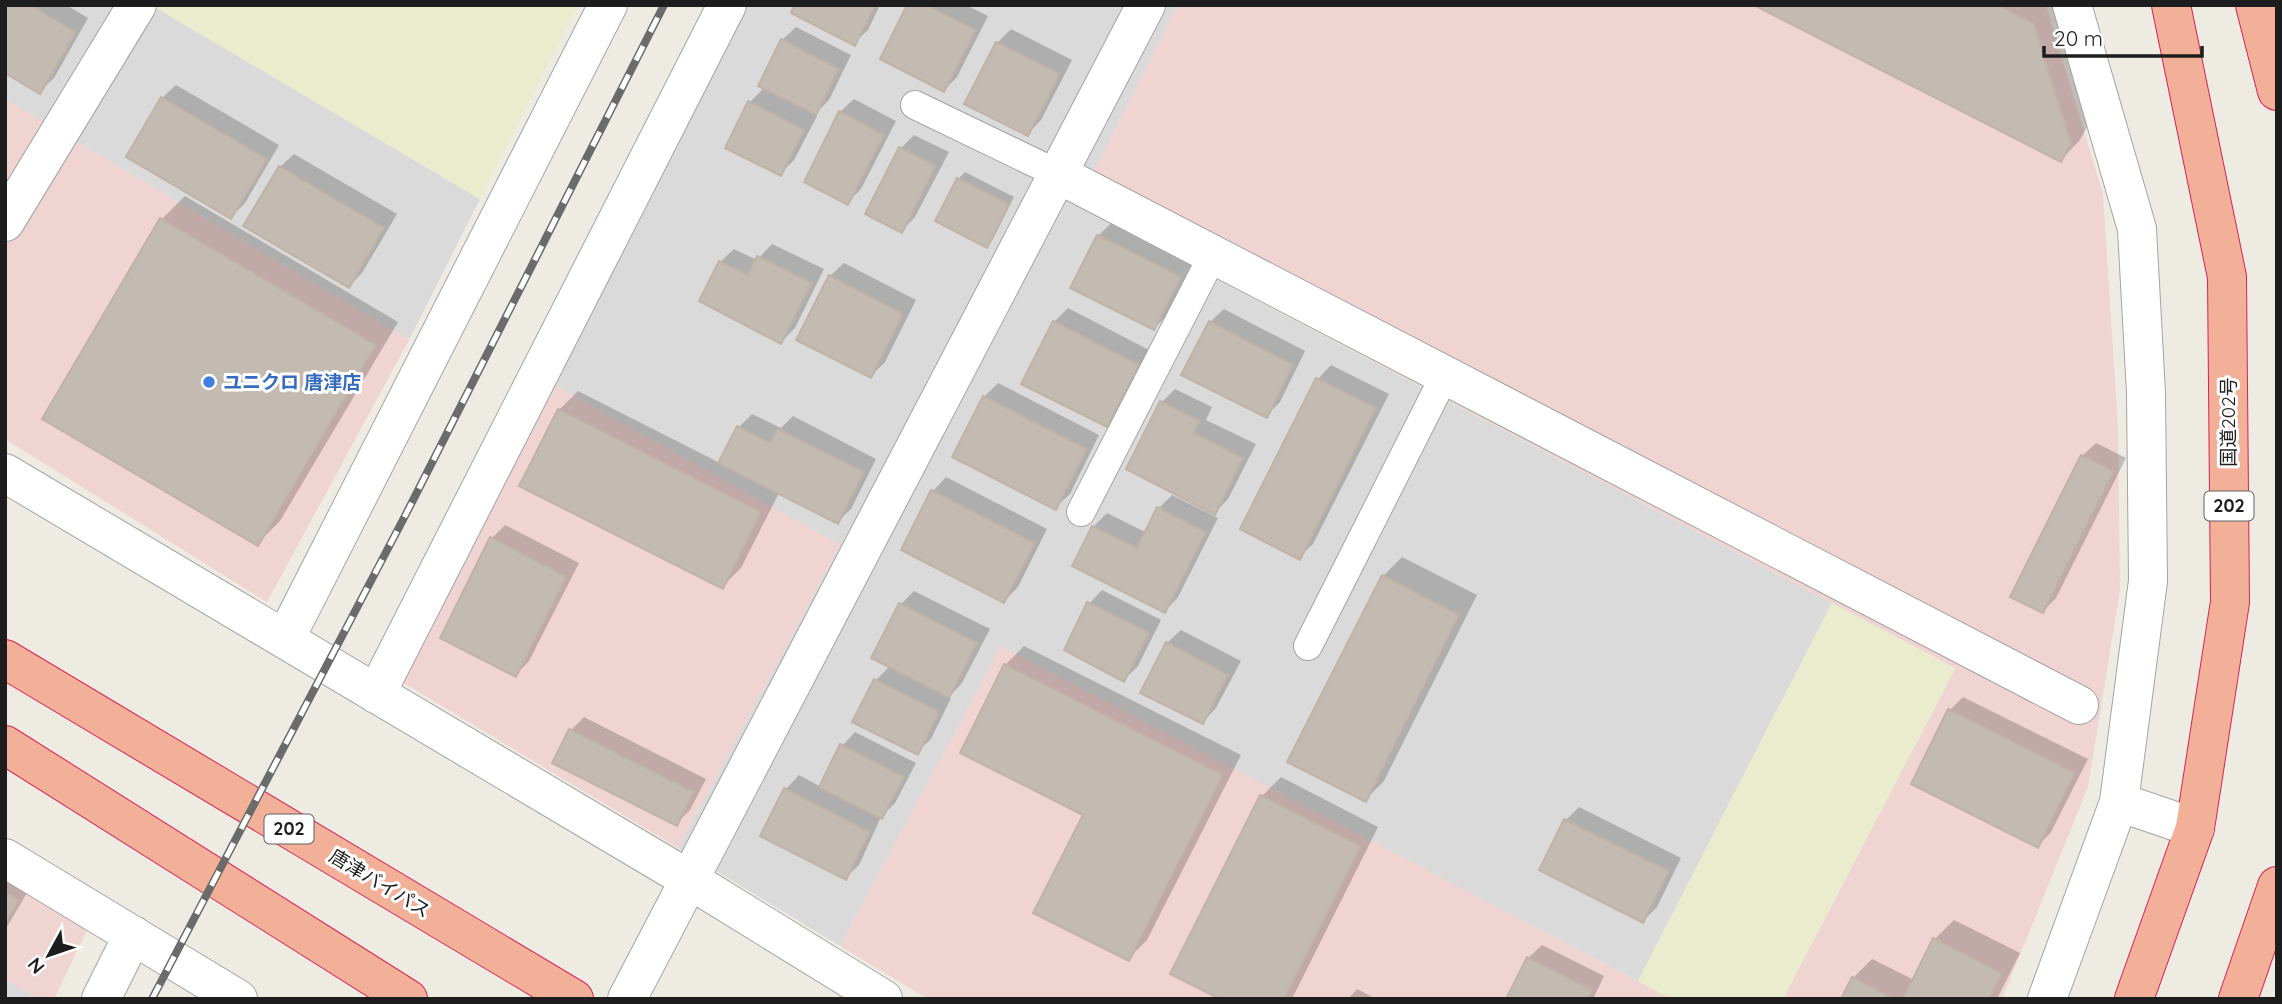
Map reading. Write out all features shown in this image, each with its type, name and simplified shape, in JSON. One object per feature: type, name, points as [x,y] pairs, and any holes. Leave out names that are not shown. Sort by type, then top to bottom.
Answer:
[{"type":"highway","name":"国道202号","points":[[2134,999],[2195,828],[2230,601],[2227,276],[2171,5]]},
{"type":"highway","points":[[2255,5],[2277,91]]},
{"type":"highway","name":"唐津バイパス","points":[[5,659],[574,999]]},
{"type":"highway","points":[[5,745],[408,999]]},
{"type":"highway","points":[[2238,999],[2277,886]]},
{"type":"street","points":[[5,222],[137,5]]},
{"type":"street","points":[[285,639],[608,5]]},
{"type":"street","points":[[376,694],[727,5]]},
{"type":"street","points":[[627,999],[1146,5]]},
{"type":"street","points":[[2047,999],[2119,802],[2148,581],[2147,393],[2137,229],[2072,5]]},
{"type":"street","points":[[1058,174],[2079,705]]},
{"type":"street","points":[[5,473],[690,880],[883,999]]},
{"type":"street","points":[[2119,802],[2195,828]]},
{"type":"street","points":[[5,858],[133,935],[223,995]]},
{"type":"street","points":[[101,999],[133,935]]},
{"type":"lane","points":[[915,105],[1058,174]]},
{"type":"lane","points":[[1081,512],[1213,256]]},
{"type":"lane","points":[[1308,646],[1445,375]]},
{"type":"shaded area","points":[[5,5],[158,5],[157,8],[480,199],[409,340],[5,99]]},
{"type":"shaded area","points":[[744,5],[1178,5],[1077,206],[1832,603],[1638,981],[1001,647],[840,946],[678,848],[840,545],[550,383]]},
{"type":"shaded area","points":[[1178,5],[2046,5],[2103,194],[2118,429],[2120,590],[2088,787],[2002,999],[1783,999],[1955,668],[1077,205]]},
{"type":"shaded area","points":[[5,99],[409,340],[267,602],[5,439]]},
{"type":"shaded area","points":[[550,383],[840,545],[678,848],[397,679]]},
{"type":"shaded area","points":[[1001,646],[1672,999],[928,999],[840,946]]},
{"type":"shaded area","points":[[5,877],[88,928],[54,999],[38,999],[5,979]]},
{"type":"shaded area","points":[[5,979],[38,999],[5,999]]},
{"type":"green space","points":[[158,5],[578,5],[480,199],[156,8]]},
{"type":"green space","points":[[1832,603],[1955,669],[1783,999],[1672,999],[1638,981]]},
{"type":"building","points":[[5,5],[30,5],[76,32],[40,94],[5,73]]},
{"type":"building","points":[[794,5],[875,5],[855,46],[791,13]]},
{"type":"building","points":[[907,5],[926,5],[976,30],[944,92],[880,59]]},
{"type":"building","points":[[1754,5],[1998,5],[2034,24],[2071,143],[2061,162]]},
{"type":"building","points":[[781,39],[839,69],[816,115],[758,86]]},
{"type":"building","points":[[996,42],[1060,74],[1028,136],[964,104]]},
{"type":"building","points":[[161,97],[267,159],[231,219],[126,157]]},
{"type":"building","points":[[748,101],[804,130],[781,176],[725,148]]},
{"type":"building","points":[[839,111],[884,135],[848,205],[804,182]]},
{"type":"building","points":[[899,147],[936,166],[902,233],[865,214]]},
{"type":"building","points":[[279,166],[384,228],[349,288],[243,226]]},
{"type":"building","points":[[957,178],[1009,204],[987,248],[935,221]]},
{"type":"building","name":"ユニクロ 唐津店","points":[[160,218],[376,345],[258,546],[42,419]]},
{"type":"building","points":[[1097,235],[1181,277],[1154,330],[1070,288]]},
{"type":"building","points":[[757,256],[812,283],[781,344],[699,301],[719,261],[748,275]]},
{"type":"building","points":[[829,275],[903,314],[871,378],[796,340]]},
{"type":"building","points":[[1053,321],[1139,365],[1107,427],[1021,384]]},
{"type":"building","points":[[1209,321],[1293,365],[1267,418],[1181,375]]},
{"type":"building","points":[[1316,378],[1376,408],[1300,560],[1240,529]]},
{"type":"building","points":[[983,396],[1087,449],[1056,510],[952,457]]},
{"type":"building","points":[[1160,401],[1200,421],[1194,433],[1243,458],[1215,515],[1126,469]]},
{"type":"building","points":[[558,409],[761,512],[723,589],[519,486]]},
{"type":"building","points":[[737,426],[770,443],[778,429],[864,472],[838,524],[718,463]]},
{"type":"building","points":[[2081,455],[2114,471],[2043,613],[2010,597]]},
{"type":"building","points":[[931,490],[1035,543],[1004,603],[901,550]]},
{"type":"building","points":[[1157,507],[1206,532],[1165,613],[1072,566],[1092,526],[1137,548]]},
{"type":"building","points":[[490,537],[567,577],[516,677],[440,638]]},
{"type":"building","points":[[1382,575],[1459,615],[1366,802],[1287,762]]},
{"type":"building","points":[[1087,602],[1149,633],[1124,682],[1064,650]]},
{"type":"building","points":[[899,603],[977,643],[949,698],[871,658]]},
{"type":"building","points":[[1166,642],[1228,675],[1203,724],[1140,693]]},
{"type":"building","points":[[1004,664],[1223,775],[1129,961],[1033,913],[1083,815],[960,753]]},
{"type":"building","points":[[874,679],[939,712],[918,755],[852,722]]},
{"type":"building","points":[[1948,709],[2075,773],[2038,848],[1911,784]]},
{"type":"building","points":[[569,729],[694,792],[677,826],[552,763]]},
{"type":"building","points":[[840,744],[904,777],[882,819],[819,787]]},
{"type":"building","points":[[784,788],[870,832],[846,880],[760,836]]},
{"type":"building","points":[[1260,795],[1361,846],[1284,999],[1220,999],[1170,974]]},
{"type":"building","points":[[1564,819],[1669,871],[1643,923],[1539,870]]},
{"type":"building","points":[[5,892],[19,900],[5,923]]},
{"type":"building","points":[[1933,938],[2002,973],[1989,999],[1903,999]]},
{"type":"building","points":[[1527,957],[1592,990],[1588,999],[1506,999]]},
{"type":"building","points":[[1852,977],[1894,999],[1841,999]]},
{"type":"railway","points":[[152,999],[406,514],[664,5]]},
{"type":"place","name":"ユニクロ 唐津店","points":[[209,382]]}]
